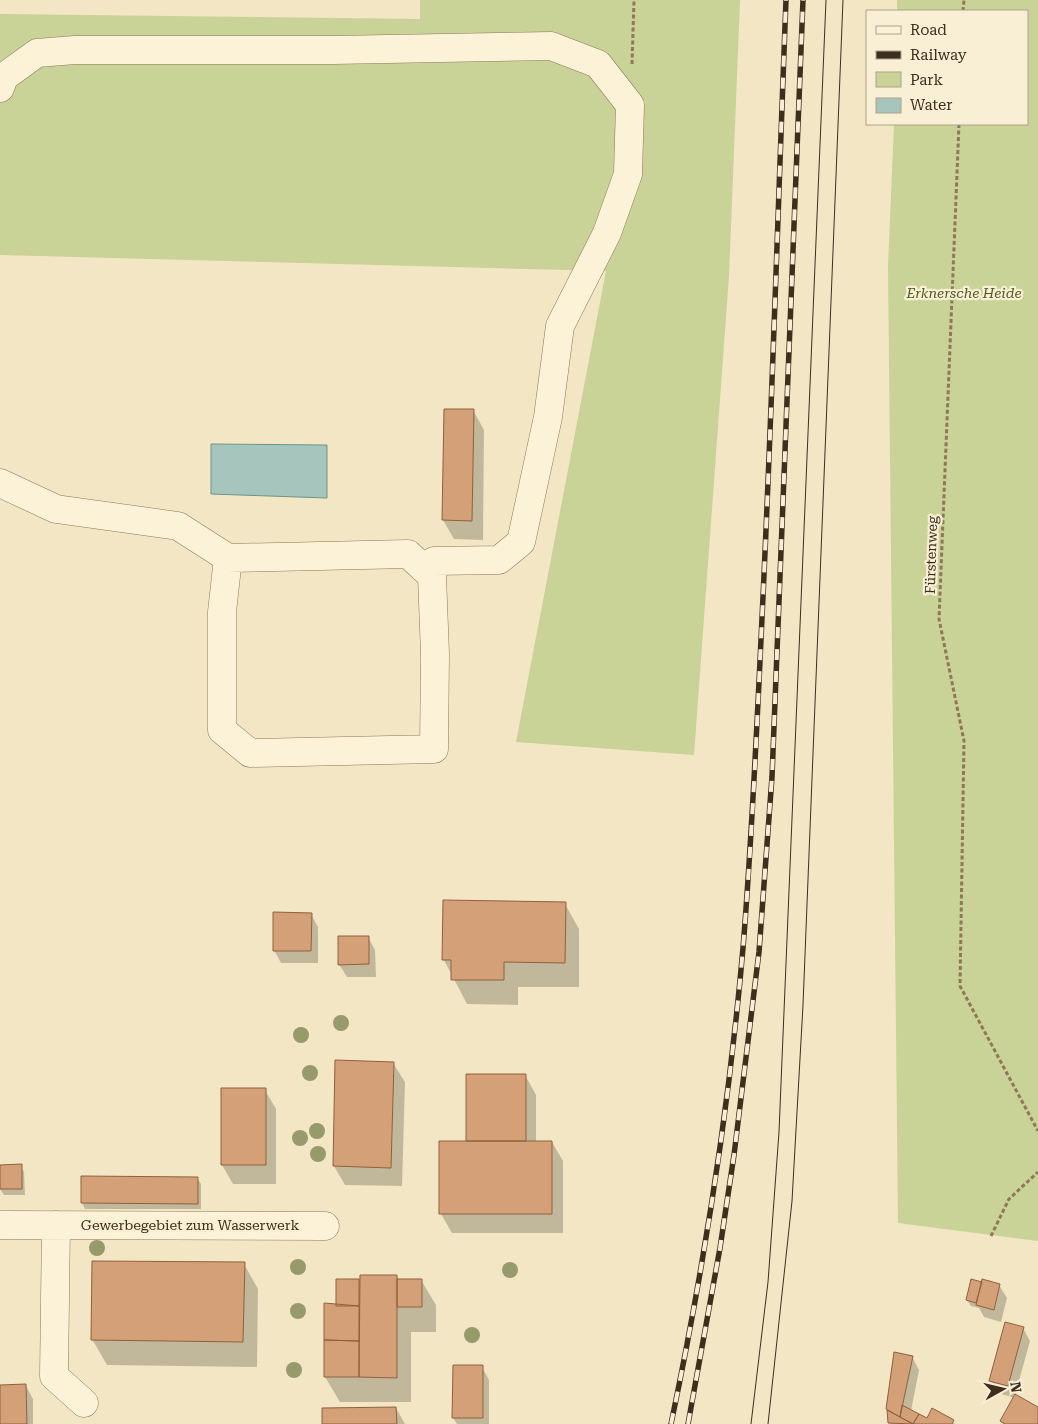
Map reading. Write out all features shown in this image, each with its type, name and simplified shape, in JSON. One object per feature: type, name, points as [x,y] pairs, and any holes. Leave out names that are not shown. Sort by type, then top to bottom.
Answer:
[{"type":"street","points":[[0,88],[4,77],[37,53],[75,50],[333,50],[551,46],[598,64],[630,105],[628,174],[607,233],[560,326],[548,417],[521,542],[499,560],[434,561],[422,568]]},
{"type":"street","points":[[0,483],[56,509],[178,526],[228,558],[408,554],[432,576],[435,654],[434,749],[250,753],[222,730],[222,612],[228,558]]},
{"type":"street","name":"Gewerbegebiet zum Wasserwerk","points":[[0,1225],[325,1226]]},
{"type":"street","points":[[56,1225],[54,1376],[84,1403]]},
{"type":"path","points":[[630,105],[634,0]]},
{"type":"path","name":"Fürstenweg","points":[[959,125],[940,619],[964,741],[960,986],[1038,1131]]},
{"type":"path","points":[[991,1236],[1009,1199],[1038,1172]]},
{"type":"green space","points":[[420,0],[740,0],[729,276],[694,755],[516,742],[606,271],[0,255],[0,14],[420,19]]},
{"type":"green space","name":"Erknersche Heide","points":[[897,0],[1038,0],[1038,1241],[898,1223],[888,267],[894,125],[1028,125],[1028,10],[897,10]]},
{"type":"water","points":[[211,444],[327,445],[327,498],[211,494]]},
{"type":"building","points":[[444,409],[474,409],[472,521],[442,520]]},
{"type":"building","points":[[443,900],[566,902],[565,963],[504,962],[504,980],[451,980],[451,960],[442,960]]},
{"type":"building","points":[[273,912],[312,913],[311,951],[273,951]]},
{"type":"building","points":[[338,936],[369,936],[369,964],[338,965]]},
{"type":"building","points":[[335,1060],[394,1062],[391,1168],[333,1166]]},
{"type":"building","points":[[466,1074],[526,1074],[526,1141],[466,1141]]},
{"type":"building","points":[[221,1088],[266,1088],[266,1165],[221,1165]]},
{"type":"building","points":[[439,1141],[552,1141],[552,1214],[439,1214]]},
{"type":"building","points":[[22,1164],[22,1189],[0,1189],[0,1165]]},
{"type":"building","points":[[81,1176],[198,1177],[198,1204],[81,1203]]},
{"type":"building","points":[[92,1261],[245,1262],[243,1342],[91,1340]]},
{"type":"building","points":[[360,1275],[397,1275],[397,1378],[359,1377]]},
{"type":"building","points":[[336,1279],[359,1279],[359,1306],[336,1306]]},
{"type":"building","points":[[397,1279],[422,1279],[422,1307],[397,1307]]},
{"type":"building","points":[[971,1279],[982,1282],[976,1303],[966,1300]]},
{"type":"building","points":[[982,1279],[1000,1284],[994,1310],[976,1305]]},
{"type":"building","points":[[324,1303],[359,1306],[359,1341],[324,1340]]},
{"type":"building","points":[[1005,1322],[1024,1327],[1008,1386],[989,1381]]},
{"type":"building","points":[[324,1340],[359,1341],[359,1377],[324,1377]]},
{"type":"building","points":[[894,1352],[913,1356],[900,1417],[886,1409]]},
{"type":"building","points":[[453,1365],[483,1365],[483,1418],[452,1418]]},
{"type":"building","points":[[26,1384],[27,1424],[0,1424],[0,1385]]},
{"type":"building","points":[[1015,1394],[1038,1407],[1038,1424],[1005,1424],[1000,1421]]},
{"type":"building","points":[[902,1405],[919,1414],[913,1424],[900,1417]]},
{"type":"building","points":[[396,1407],[397,1424],[322,1424],[322,1408]]},
{"type":"building","points":[[932,1408],[954,1420],[952,1424],[913,1424],[919,1414],[927,1418]]},
{"type":"building","points":[[887,1410],[913,1424],[888,1423]]},
{"type":"tram line","points":[[751,1424],[768,1282],[779,1132],[826,0]]},
{"type":"tram line","points":[[768,1424],[792,1201],[803,1005],[843,0]]},
{"type":"railway","points":[[671,1424],[705,1247],[723,1128],[743,948],[754,783],[766,541],[786,0]]},
{"type":"railway","points":[[688,1424],[720,1248],[734,1155],[759,952],[772,777],[803,0]]}]
